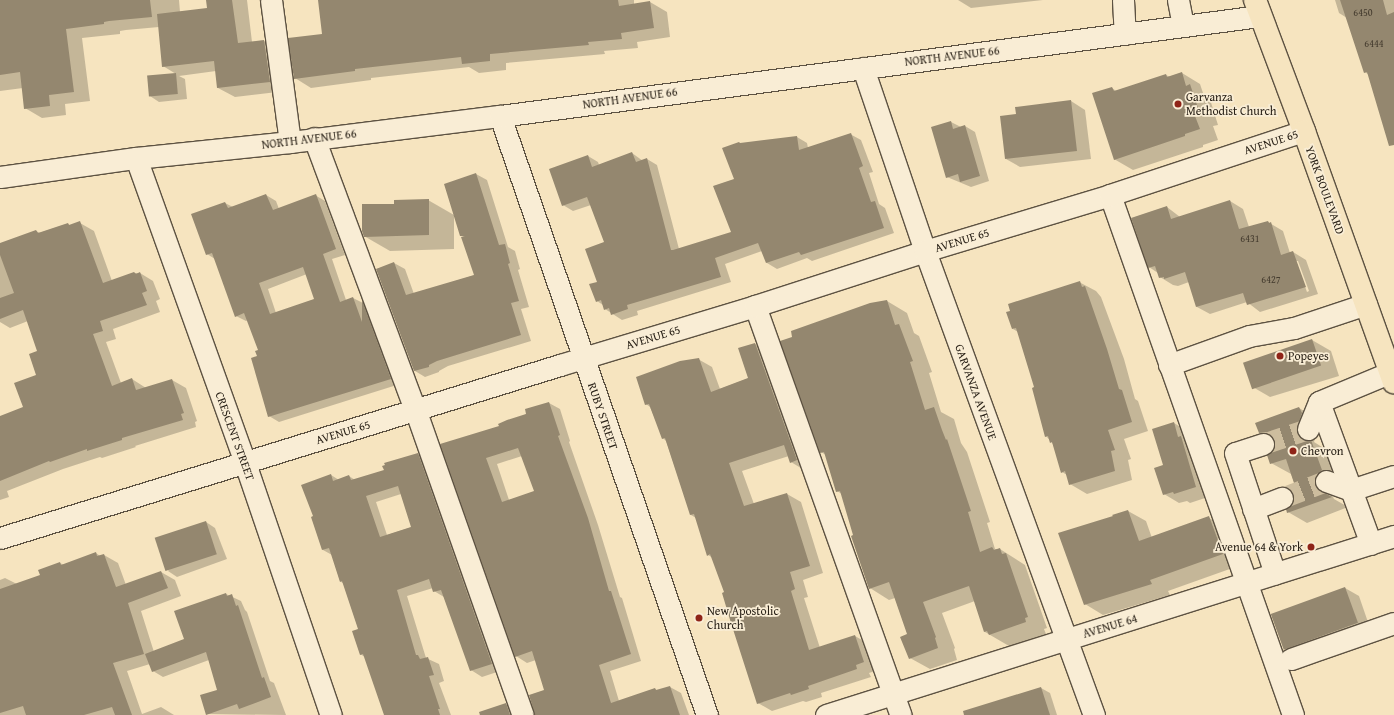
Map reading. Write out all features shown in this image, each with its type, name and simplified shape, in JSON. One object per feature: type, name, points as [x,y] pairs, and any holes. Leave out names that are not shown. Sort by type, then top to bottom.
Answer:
[{"type":"main road","name":"YORK BOULEVARD","points":[[1258,8],[1304,131],[1392,377]]},
{"type":"street","points":[[271,0],[290,142]]},
{"type":"street","points":[[1123,0],[1125,34]]},
{"type":"street","points":[[1178,0],[1183,26]]},
{"type":"street","name":"NORTH AVENUE 66","points":[[0,177],[136,158],[290,142],[500,116],[1125,34],[1183,26],[1258,8]]},
{"type":"street","name":"GARVANZA AVENUE","points":[[862,68],[925,251],[1094,715]]},
{"type":"street","name":"RUBY STREET","points":[[500,116],[707,715]]},
{"type":"street","name":"AVENUE 65","points":[[0,538],[415,409],[755,306],[925,251],[1110,195],[1304,131]]},
{"type":"street","points":[[314,138],[415,409],[523,715]]},
{"type":"street","name":"CRESCENT STREET","points":[[136,158],[245,462],[331,715]]},
{"type":"street","points":[[1110,195],[1292,715]]},
{"type":"street","points":[[1169,365],[1249,336],[1294,328],[1366,304]]},
{"type":"street","points":[[755,306],[901,715]]},
{"type":"street","points":[[1308,430],[1319,402],[1392,377]]},
{"type":"street","points":[[1319,402],[1371,544]]},
{"type":"street","points":[[1263,444],[1235,453],[1275,574]]},
{"type":"street","points":[[1326,481],[1351,490],[1394,476]]},
{"type":"street","points":[[1253,509],[1282,498]]},
{"type":"street","name":"AVENUE 64","points":[[826,715],[1394,536]]},
{"type":"street","points":[[1291,659],[1394,623]]},
{"type":"building","points":[[0,0],[150,0],[152,17],[109,21],[104,22],[104,24],[66,29],[74,92],[49,95],[50,106],[24,109],[20,72],[0,75]]},
{"type":"building","points":[[206,0],[232,0],[238,43],[264,40],[270,82],[217,88],[214,61],[162,67],[157,14],[207,8]]},
{"type":"building","points":[[318,0],[618,0],[619,6],[650,1],[654,28],[621,33],[622,39],[588,42],[589,45],[490,54],[490,61],[462,64],[461,57],[355,69],[355,71],[294,79],[288,38],[322,34]]},
{"type":"building","points":[[1340,0],[1383,0],[1387,15],[1394,12],[1394,145],[1389,146],[1367,72],[1364,73]]},
{"type":"building","points":[[1182,72],[1186,86],[1190,84],[1200,114],[1195,116],[1200,129],[1185,134],[1185,136],[1114,160],[1092,93],[1112,87],[1114,91],[1166,74],[1167,77]]},
{"type":"building","points":[[176,73],[178,94],[149,96],[147,76]]},
{"type":"building","points":[[1071,100],[1077,151],[1005,159],[1000,116],[1016,114],[1015,107]]},
{"type":"building","points":[[951,121],[953,129],[965,125],[980,176],[960,182],[958,174],[946,178],[931,127]]},
{"type":"building","points":[[851,133],[863,166],[859,168],[871,202],[875,201],[884,228],[801,255],[799,252],[766,263],[758,243],[715,258],[721,277],[627,305],[628,309],[611,315],[609,308],[604,310],[601,300],[596,302],[589,284],[597,282],[585,249],[604,242],[587,197],[562,206],[549,169],[588,155],[592,167],[632,152],[636,162],[647,158],[671,250],[673,250],[731,232],[713,186],[734,179],[722,148],[739,142],[797,136],[799,150]]},
{"type":"building","points":[[476,173],[499,245],[505,244],[510,263],[508,264],[519,301],[511,303],[521,335],[437,361],[429,365],[429,367],[414,371],[376,269],[394,262],[406,295],[474,275],[461,237],[465,236],[460,236],[444,184]]},
{"type":"building","points":[[266,194],[273,210],[316,194],[336,249],[323,254],[340,302],[353,297],[362,322],[362,300],[391,379],[268,417],[251,358],[257,356],[255,351],[258,350],[244,313],[235,317],[212,253],[206,255],[191,214],[225,202],[228,208]],"holes":[[[303,267],[314,299],[270,314],[259,283]]]},
{"type":"building","points":[[429,199],[429,235],[364,237],[362,231],[362,204],[394,204],[394,200]]},
{"type":"building","points":[[1230,200],[1239,229],[1268,221],[1269,223],[1271,222],[1281,255],[1293,251],[1306,287],[1247,305],[1243,293],[1196,307],[1185,272],[1164,279],[1164,277],[1159,278],[1155,266],[1148,268],[1131,218],[1167,206],[1171,219]]},
{"type":"building","points":[[80,221],[103,283],[134,272],[136,274],[140,272],[147,291],[142,293],[147,305],[100,321],[103,331],[93,334],[112,386],[132,378],[136,390],[172,379],[184,413],[181,414],[183,420],[122,438],[122,440],[87,451],[87,449],[50,462],[49,461],[0,481],[0,416],[23,407],[14,383],[36,375],[29,354],[37,351],[23,310],[0,319],[0,298],[14,293],[0,255],[0,243],[36,230],[38,233],[68,223],[69,225]]},
{"type":"building","points":[[1080,281],[1082,287],[1085,286],[1119,389],[1122,390],[1132,422],[1108,430],[1115,450],[1111,451],[1115,471],[1069,485],[1065,471],[1061,473],[1052,442],[1050,443],[1048,436],[1045,437],[1032,388],[1034,387],[1016,328],[1012,329],[1006,312],[1010,311],[1008,304]]},
{"type":"building","points":[[887,300],[895,325],[899,324],[913,361],[910,362],[925,410],[934,407],[946,440],[947,439],[971,511],[968,512],[980,552],[992,547],[994,550],[1000,548],[1002,554],[1006,553],[1028,617],[1025,618],[1026,622],[989,635],[987,631],[984,632],[969,586],[923,602],[936,637],[938,648],[909,659],[900,637],[907,634],[889,582],[869,589],[851,536],[853,535],[840,491],[836,492],[824,452],[820,453],[780,341],[792,337],[791,331],[870,303]]},
{"type":"building","points":[[1312,339],[1321,365],[1252,389],[1243,363]]},
{"type":"building","points":[[755,343],[797,460],[790,463],[784,445],[729,463],[744,506],[787,493],[810,566],[790,572],[795,589],[791,591],[809,650],[855,635],[864,662],[856,665],[857,669],[808,686],[809,689],[791,695],[790,693],[757,704],[722,593],[724,592],[710,554],[707,556],[694,514],[690,515],[665,438],[662,439],[649,404],[645,405],[636,377],[680,361],[699,358],[711,392],[748,378],[738,348]]},
{"type":"building","points":[[549,402],[560,435],[558,436],[588,518],[609,591],[611,591],[631,654],[599,665],[611,703],[655,688],[656,690],[670,686],[680,715],[535,715],[529,695],[544,690],[532,651],[515,657],[440,444],[499,426],[498,424],[526,414],[525,409]],"holes":[[[518,448],[534,491],[502,502],[486,458]]]},
{"type":"building","points":[[1299,407],[1302,413],[1296,431],[1299,437],[1303,440],[1311,440],[1322,470],[1315,477],[1314,484],[1317,489],[1332,497],[1287,513],[1286,509],[1292,505],[1294,500],[1293,493],[1289,488],[1295,486],[1286,459],[1270,464],[1267,455],[1272,452],[1275,447],[1274,440],[1271,435],[1266,432],[1259,433],[1255,423]]},
{"type":"building","points":[[1174,422],[1178,437],[1181,436],[1196,487],[1174,494],[1173,492],[1163,495],[1154,468],[1163,465],[1152,429]]},
{"type":"building","points":[[418,453],[492,664],[470,671],[441,590],[433,592],[429,579],[397,590],[416,655],[418,655],[420,659],[428,657],[434,675],[429,676],[440,709],[438,709],[440,715],[384,715],[363,654],[360,655],[352,631],[358,629],[342,581],[340,582],[329,548],[322,550],[311,517],[313,516],[301,485],[331,474],[333,481],[349,475],[351,480],[384,470],[382,466],[385,465],[384,463]],"holes":[[[398,486],[411,527],[380,537],[366,496]]]},
{"type":"building","points":[[1128,510],[1139,541],[1209,516],[1223,554],[1150,580],[1152,584],[1084,605],[1058,533]]},
{"type":"building","points":[[206,521],[217,554],[165,571],[155,538]]},
{"type":"building","points":[[96,552],[97,556],[104,554],[116,587],[161,571],[168,588],[128,603],[144,654],[113,663],[132,715],[115,715],[112,707],[84,715],[26,715],[23,706],[0,713],[0,589],[40,575],[38,570],[60,562],[61,565]]},
{"type":"building","points":[[1345,587],[1358,623],[1284,650],[1271,614]]},
{"type":"building","points":[[226,593],[227,596],[232,594],[236,606],[238,605],[262,678],[264,677],[271,697],[239,709],[237,704],[206,715],[200,695],[217,690],[206,652],[152,672],[145,654],[184,639],[174,611]]},
{"type":"building","points":[[1041,687],[1050,715],[964,715],[963,711]]},
{"type":"building","points":[[506,703],[510,715],[480,715],[479,712]]},
{"type":"tunnel","points":[[1263,444],[1308,429]]},
{"type":"tunnel","points":[[1282,498],[1326,481]]},
{"type":"place","name":"Garvanza Methodist Church","points":[[1178,104]]},
{"type":"place","name":"Popeyes","points":[[1280,356]]},
{"type":"place","name":"Chevron","points":[[1293,451]]},
{"type":"place","name":"Avenue 64 & York","points":[[1311,547]]},
{"type":"place","name":"New Apostolic Church","points":[[699,618]]}]
